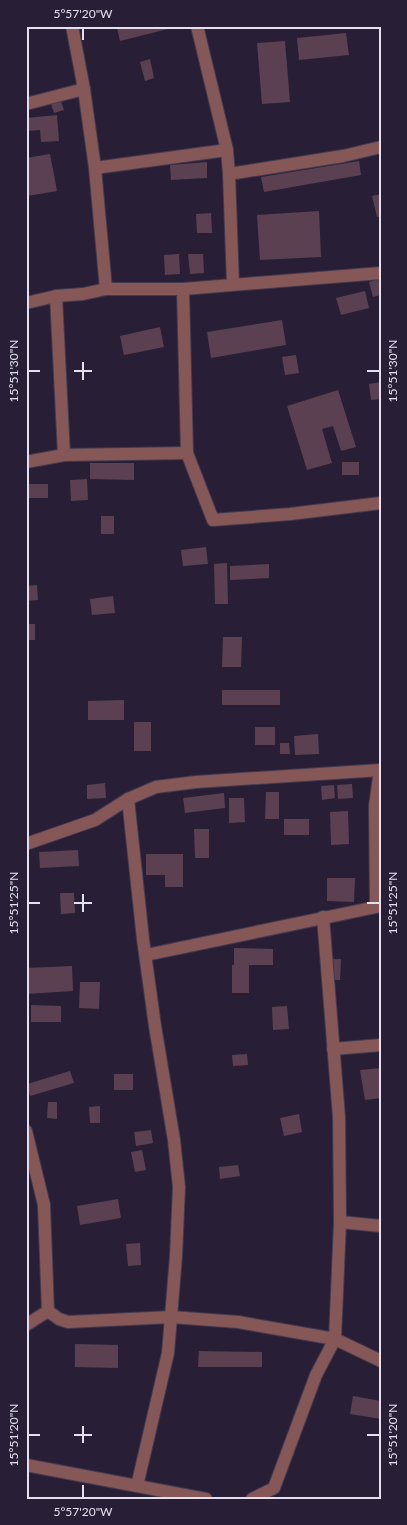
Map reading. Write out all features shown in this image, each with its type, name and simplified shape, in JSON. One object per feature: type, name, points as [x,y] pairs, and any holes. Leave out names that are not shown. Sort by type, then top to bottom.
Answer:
[{"type":"street","points":[[72,26],[84,89],[95,168],[106,289]]},
{"type":"street","points":[[198,26],[227,150],[233,284]]},
{"type":"street","points":[[26,104],[84,89]]},
{"type":"street","points":[[229,174],[381,148]]},
{"type":"street","points":[[95,168],[227,150]]},
{"type":"street","points":[[26,303],[56,296],[83,294],[106,289],[183,289],[381,273]]},
{"type":"street","points":[[183,289],[187,453],[213,520],[290,514],[381,503]]},
{"type":"street","points":[[56,296],[64,455]]},
{"type":"street","points":[[26,462],[64,455],[187,453]]},
{"type":"street","points":[[26,844],[96,820],[128,799],[156,787],[196,782],[380,770],[375,806],[378,906],[146,955]]},
{"type":"street","points":[[128,799],[155,1026],[174,1140],[179,1187],[176,1256],[168,1353],[137,1486]]},
{"type":"street","points":[[252,1499],[274,1488],[316,1375],[334,1339],[340,1222],[339,1117],[323,918]]},
{"type":"street","points":[[333,1049],[381,1045]]},
{"type":"street","points":[[26,1131],[44,1205],[48,1312]]},
{"type":"street","points":[[340,1222],[381,1226]]},
{"type":"street","points":[[48,1312],[68,1322],[171,1317],[238,1322],[334,1339],[381,1361]]},
{"type":"street","points":[[26,1325],[48,1312]]},
{"type":"street","points":[[26,1465],[206,1499]]},
{"type":"building","points":[[122,26],[171,26],[172,28],[120,41],[117,28]]},
{"type":"building","points":[[346,33],[349,55],[299,60],[297,38]]},
{"type":"building","points":[[285,41],[290,102],[262,104],[257,43]]},
{"type":"building","points":[[150,59],[154,78],[145,81],[140,62]]},
{"type":"building","points":[[60,98],[64,110],[54,113],[50,101]]},
{"type":"building","points":[[57,115],[59,141],[41,142],[40,130],[26,131],[26,118]]},
{"type":"building","points":[[50,154],[57,191],[27,196],[26,158]]},
{"type":"building","points":[[359,161],[361,175],[264,192],[261,177]]},
{"type":"building","points":[[207,162],[207,178],[171,180],[170,165]]},
{"type":"building","points":[[381,194],[381,216],[377,217],[372,196]]},
{"type":"building","points":[[319,211],[321,257],[260,260],[257,215]]},
{"type":"building","points":[[211,213],[212,233],[197,233],[196,214]]},
{"type":"building","points":[[179,254],[180,274],[165,275],[164,255]]},
{"type":"building","points":[[188,254],[203,254],[204,273],[190,274]]},
{"type":"building","points":[[381,278],[381,295],[373,297],[369,282]]},
{"type":"building","points":[[365,291],[369,308],[341,315],[336,298]]},
{"type":"building","points":[[282,320],[286,345],[211,358],[207,332]]},
{"type":"building","points":[[160,327],[164,347],[124,355],[120,336]]},
{"type":"building","points":[[296,355],[299,373],[285,375],[282,357]]},
{"type":"building","points":[[381,382],[381,399],[371,400],[369,384]]},
{"type":"building","points":[[338,390],[356,447],[341,451],[333,426],[322,429],[332,463],[307,470],[287,406]]},
{"type":"building","points":[[342,462],[359,462],[359,475],[342,475]]},
{"type":"building","points":[[90,463],[134,463],[134,480],[90,479]]},
{"type":"building","points":[[87,479],[88,500],[71,501],[70,480]]},
{"type":"building","points":[[26,484],[48,484],[48,498],[26,498]]},
{"type":"building","points":[[101,516],[114,516],[114,534],[101,534]]},
{"type":"building","points":[[206,547],[208,564],[183,566],[181,550]]},
{"type":"building","points":[[227,563],[228,604],[215,604],[214,564]]},
{"type":"building","points":[[269,564],[269,578],[230,580],[230,566]]},
{"type":"building","points":[[37,585],[38,600],[26,601],[26,586]]},
{"type":"building","points":[[113,596],[115,613],[92,615],[90,599]]},
{"type":"building","points":[[26,624],[35,624],[35,640],[26,640]]},
{"type":"building","points":[[223,637],[242,637],[241,667],[222,667]]},
{"type":"building","points":[[222,690],[280,690],[280,705],[222,705]]},
{"type":"building","points":[[124,700],[124,720],[88,720],[88,701]]},
{"type":"building","points":[[134,722],[151,722],[151,751],[134,751]]},
{"type":"building","points":[[255,727],[275,727],[275,745],[255,745]]},
{"type":"building","points":[[318,734],[319,754],[295,755],[294,736]]},
{"type":"building","points":[[280,743],[289,743],[290,754],[280,754]]},
{"type":"building","points":[[105,783],[106,798],[87,799],[87,785]]},
{"type":"building","points":[[352,784],[353,798],[338,799],[337,785]]},
{"type":"building","points":[[334,785],[335,798],[322,800],[321,786]]},
{"type":"building","points":[[266,792],[279,792],[279,819],[265,819]]},
{"type":"building","points":[[224,793],[225,808],[185,813],[183,798]]},
{"type":"building","points":[[229,798],[244,798],[245,822],[229,823]]},
{"type":"building","points":[[348,811],[349,844],[331,845],[330,812]]},
{"type":"building","points":[[284,819],[309,819],[309,835],[284,835]]},
{"type":"building","points":[[194,829],[209,829],[209,858],[195,858]]},
{"type":"building","points":[[78,850],[79,866],[40,868],[39,852]]},
{"type":"building","points":[[146,854],[183,854],[183,887],[165,887],[165,875],[146,875]]},
{"type":"building","points":[[327,878],[355,878],[354,902],[327,901]]},
{"type":"building","points":[[60,893],[74,893],[75,913],[61,914]]},
{"type":"building","points":[[234,948],[273,949],[273,965],[249,965],[249,993],[232,993]]},
{"type":"building","points":[[329,959],[341,959],[340,980],[328,980]]},
{"type":"building","points":[[72,966],[73,991],[26,994],[26,968]]},
{"type":"building","points":[[80,982],[100,982],[99,1009],[79,1008]]},
{"type":"building","points":[[31,1005],[61,1006],[61,1022],[31,1022]]},
{"type":"building","points":[[287,1006],[289,1029],[273,1030],[272,1007]]},
{"type":"building","points":[[247,1054],[248,1065],[233,1066],[232,1055]]},
{"type":"building","points":[[381,1068],[381,1098],[365,1100],[360,1070]]},
{"type":"building","points":[[70,1071],[74,1083],[30,1096],[27,1084]]},
{"type":"building","points":[[114,1074],[133,1074],[133,1090],[114,1090]]},
{"type":"building","points":[[48,1102],[57,1102],[57,1119],[47,1118]]},
{"type":"building","points":[[100,1106],[100,1123],[90,1123],[89,1107]]},
{"type":"building","points":[[299,1114],[302,1132],[284,1136],[280,1118]]},
{"type":"building","points":[[151,1130],[153,1143],[136,1146],[134,1132]]},
{"type":"building","points":[[142,1150],[146,1170],[135,1172],[131,1152]]},
{"type":"building","points":[[238,1165],[240,1176],[220,1179],[219,1167]]},
{"type":"building","points":[[118,1199],[121,1218],[80,1225],[77,1206]]},
{"type":"building","points":[[140,1243],[141,1265],[128,1266],[126,1244]]},
{"type":"building","points":[[75,1344],[118,1345],[118,1368],[75,1367]]},
{"type":"building","points":[[199,1351],[262,1352],[262,1367],[198,1367]]},
{"type":"building","points":[[353,1396],[381,1401],[381,1419],[350,1414]]}]
